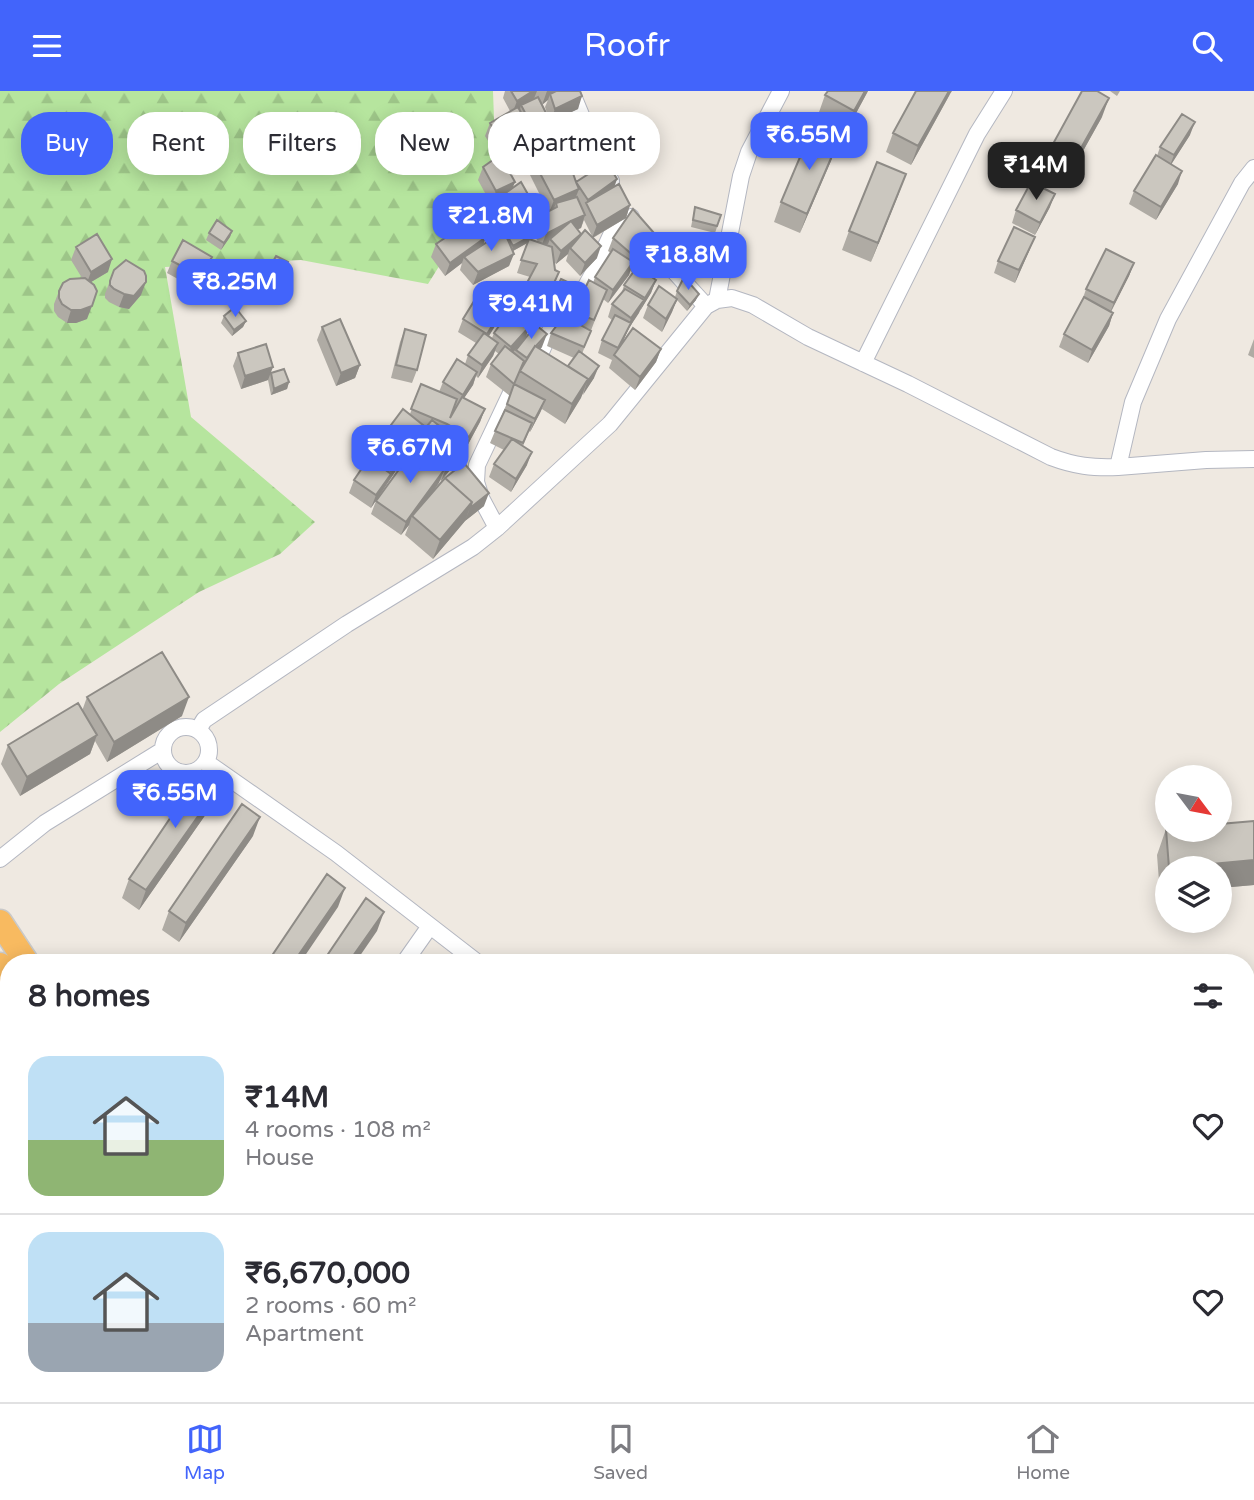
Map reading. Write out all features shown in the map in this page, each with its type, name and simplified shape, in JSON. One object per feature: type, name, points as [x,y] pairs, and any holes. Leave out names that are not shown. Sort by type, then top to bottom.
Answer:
[{"type":"highway","points":[[0,922],[21,954]]},
{"type":"street","points":[[571,91],[601,163],[643,237],[711,303]]},
{"type":"street","points":[[198,730],[204,720],[347,624],[473,547],[610,424],[711,303],[749,152],[781,91]]},
{"type":"street","points":[[863,363],[977,134],[1003,91]]},
{"type":"street","points":[[1118,467],[1133,402],[1167,319],[1242,183],[1254,168]]},
{"type":"street","points":[[497,528],[481,498],[477,465],[520,374],[541,352],[554,324],[565,324],[595,270],[625,206]]},
{"type":"street","points":[[711,303],[732,298],[753,305],[808,337],[1051,457],[1071,464],[1095,468],[1254,459]]},
{"type":"street","points":[[182,727],[190,727],[204,735],[209,750],[206,762],[190,773],[181,773],[168,765],[163,750],[168,734],[182,727]]},
{"type":"street","points":[[0,859],[45,823],[163,750]]},
{"type":"street","points":[[206,762],[336,853],[466,954]]},
{"type":"street","points":[[410,954],[430,926]]},
{"type":"green space","points":[[0,91],[493,91],[494,112],[488,112],[488,175],[496,175],[428,284],[301,260],[165,267],[191,417],[315,522],[280,554],[199,592],[59,684],[0,732]]},
{"type":"building","points":[[511,91],[533,91],[517,101]]},
{"type":"building","points":[[556,91],[580,91],[582,96],[555,109],[550,94]]},
{"type":"building","points":[[828,91],[865,91],[854,111],[825,95]]},
{"type":"building","points":[[916,91],[949,91],[918,146],[893,133]]},
{"type":"building","points":[[1082,91],[1097,91],[1109,98],[1071,166],[1048,153]]},
{"type":"building","points":[[538,97],[546,112],[525,112],[521,105]]},
{"type":"building","points":[[1182,114],[1195,122],[1174,155],[1160,147]]},
{"type":"building","points":[[811,131],[838,142],[807,214],[781,202]]},
{"type":"building","points":[[1156,155],[1182,171],[1161,207],[1134,191]]},
{"type":"building","points":[[877,162],[906,174],[878,243],[849,231]]},
{"type":"building","points":[[488,163],[488,175],[511,175],[515,182],[496,191],[483,167]]},
{"type":"building","points":[[541,175],[574,175],[579,189],[554,200]]},
{"type":"building","points":[[587,175],[615,175],[617,179],[588,200],[576,182]]},
{"type":"building","points":[[521,182],[534,205],[512,221],[500,197]]},
{"type":"building","points":[[1031,182],[1055,194],[1040,223],[1016,210]]},
{"type":"building","points":[[619,184],[630,205],[597,225],[586,203]]},
{"type":"building","points":[[577,197],[585,215],[546,234],[537,217],[557,207],[556,203]]},
{"type":"building","points":[[695,207],[721,215],[717,226],[693,220]]},
{"type":"building","points":[[633,209],[661,241],[643,264],[613,238]]},
{"type":"building","points":[[473,219],[486,237],[450,263],[436,244]]},
{"type":"building","points":[[217,220],[232,231],[224,243],[209,233]]},
{"type":"building","points":[[571,221],[581,234],[561,251],[550,239]]},
{"type":"building","points":[[525,224],[533,235],[513,246],[507,235]]},
{"type":"building","points":[[1014,227],[1035,237],[1019,270],[998,261]]},
{"type":"building","points":[[585,230],[601,246],[585,263],[570,248]]},
{"type":"building","points":[[504,231],[514,254],[478,272],[464,257]]},
{"type":"building","points":[[97,234],[112,259],[91,272],[76,247]]},
{"type":"building","points":[[529,239],[552,247],[555,270],[559,272],[544,305],[521,294],[537,264],[521,260]]},
{"type":"building","points":[[183,240],[212,257],[200,276],[172,261]]},
{"type":"building","points":[[613,249],[633,262],[613,290],[595,277]]},
{"type":"building","points":[[1106,249],[1134,263],[1114,303],[1086,289]]},
{"type":"building","points":[[276,256],[288,262],[282,273],[270,267]]},
{"type":"building","points":[[126,260],[144,271],[146,276],[146,282],[134,296],[124,294],[110,285],[114,270]]},
{"type":"building","points":[[637,267],[656,280],[645,298],[624,285]]},
{"type":"building","points":[[684,277],[699,294],[690,305],[677,291]]},
{"type":"building","points":[[85,278],[97,291],[92,306],[71,310],[62,304],[59,291],[63,283],[70,279]]},
{"type":"building","points":[[561,279],[578,287],[570,307],[551,298]]},
{"type":"building","points":[[589,280],[607,290],[594,320],[574,312]]},
{"type":"building","points":[[659,286],[677,299],[666,319],[648,305]]},
{"type":"building","points":[[625,289],[644,300],[631,318],[612,304]]},
{"type":"building","points":[[1084,297],[1113,313],[1092,350],[1064,334]]},
{"type":"building","points":[[476,298],[500,313],[487,334],[463,319]]},
{"type":"building","points":[[235,307],[246,321],[234,330],[224,316]]},
{"type":"building","points":[[509,312],[530,326],[511,347],[494,333]]},
{"type":"building","points":[[615,315],[631,323],[618,348],[602,340]]},
{"type":"building","points":[[564,316],[591,331],[584,347],[551,333]]},
{"type":"building","points":[[340,319],[360,365],[341,373],[322,327]]},
{"type":"building","points":[[536,325],[547,334],[527,358],[516,350]]},
{"type":"building","points":[[633,328],[661,349],[640,377],[614,355]]},
{"type":"building","points":[[405,329],[426,335],[417,370],[396,365]]},
{"type":"building","points":[[484,333],[498,343],[482,365],[468,355]]},
{"type":"building","points":[[266,344],[273,367],[245,376],[238,353]]},
{"type":"building","points":[[505,346],[524,361],[514,384],[491,364]]},
{"type":"building","points":[[535,346],[588,379],[572,404],[520,371]]},
{"type":"building","points":[[579,351],[599,366],[587,382],[588,379],[568,366]]},
{"type":"building","points":[[457,359],[477,372],[463,395],[443,382]]},
{"type":"building","points":[[284,369],[289,382],[274,389],[271,373]]},
{"type":"building","points":[[421,384],[457,399],[450,418],[462,397],[485,409],[469,437],[447,424],[411,409]]},
{"type":"building","points":[[514,384],[545,400],[535,419],[507,404]]},
{"type":"building","points":[[403,409],[423,425],[405,448],[385,433]]},
{"type":"building","points":[[505,410],[532,423],[523,443],[495,431]]},
{"type":"building","points":[[432,420],[464,446],[446,468],[414,442]]},
{"type":"building","points":[[380,437],[404,454],[391,471],[368,455]]},
{"type":"building","points":[[512,439],[532,452],[516,479],[494,464]]},
{"type":"building","points":[[414,449],[444,470],[406,522],[376,501]]},
{"type":"building","points":[[369,458],[391,474],[376,495],[354,480]]},
{"type":"building","points":[[464,463],[489,493],[470,508],[472,502],[445,478]]},
{"type":"building","points":[[445,478],[472,502],[440,540],[412,516]]},
{"type":"building","points":[[162,652],[189,697],[114,742],[87,697]]},
{"type":"building","points":[[78,703],[97,735],[27,777],[8,745]]},
{"type":"building","points":[[202,771],[220,785],[146,890],[129,879]]},
{"type":"building","points":[[242,804],[260,817],[186,923],[169,911]]},
{"type":"building","points":[[1254,821],[1254,860],[1232,862],[1232,856],[1168,856],[1167,842],[1232,842],[1232,823]]},
{"type":"building","points":[[327,874],[345,888],[299,954],[273,954]]},
{"type":"building","points":[[366,898],[384,912],[354,954],[328,954]]}]
